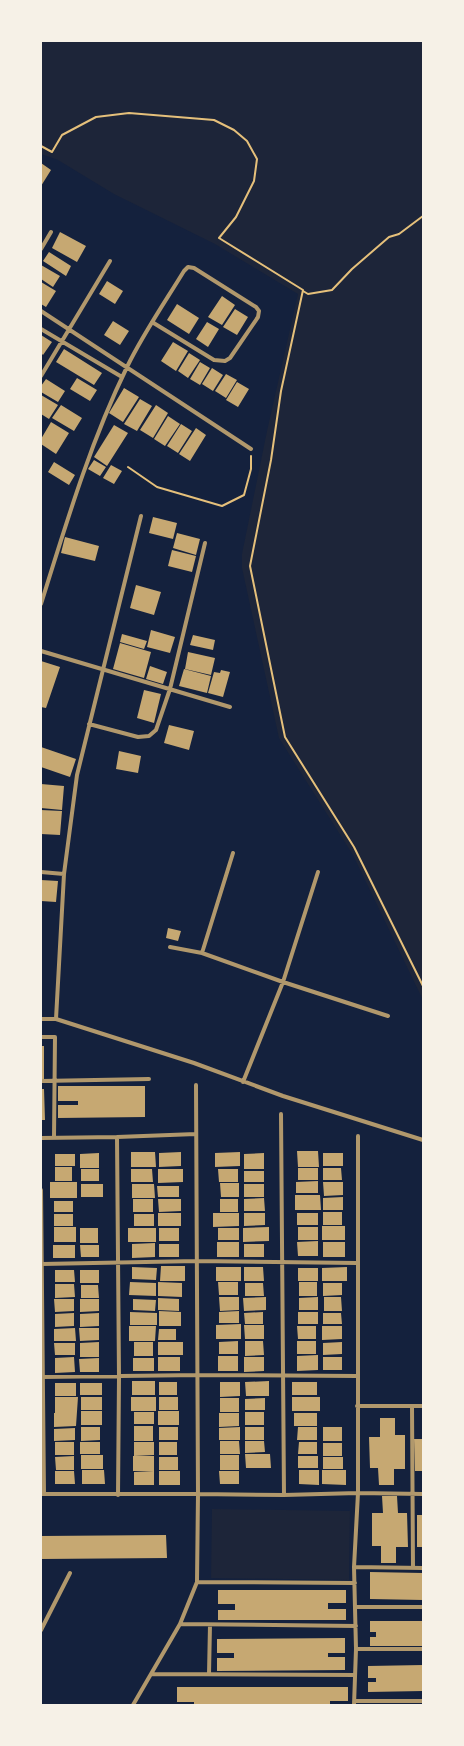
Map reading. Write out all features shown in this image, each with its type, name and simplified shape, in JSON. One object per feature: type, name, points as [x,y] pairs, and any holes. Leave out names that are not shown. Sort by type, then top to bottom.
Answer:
[{"type":"street","points":[[41,249],[51,232]]},
{"type":"street","points":[[41,376],[110,261]]},
{"type":"street","points":[[41,604],[82,474],[127,366],[152,322],[184,270],[188,267],[194,268],[259,311],[258,317],[230,358],[225,361],[214,360],[152,322]]},
{"type":"street","points":[[41,312],[127,366],[251,449]]},
{"type":"street","points":[[41,329],[122,378]]},
{"type":"street","points":[[56,1019],[64,874],[77,775],[141,516]]},
{"type":"street","points":[[89,724],[138,737],[149,736],[156,730],[170,690],[204,542]]},
{"type":"street","points":[[41,651],[230,707]]},
{"type":"street","points":[[202,953],[233,853]]},
{"type":"street","points":[[41,872],[64,874]]},
{"type":"street","points":[[243,1082],[282,982],[318,872]]},
{"type":"street","points":[[170,947],[202,953],[282,982],[388,1016]]},
{"type":"street","points":[[41,1019],[56,1019],[194,1063],[243,1082],[423,1140]]},
{"type":"street","points":[[41,1037],[55,1037],[54,1137]]},
{"type":"street","points":[[41,1081],[149,1079]]},
{"type":"street","points":[[133,1705],[180,1624],[197,1582],[199,1375],[196,1085]]},
{"type":"street","points":[[281,1114],[284,1495]]},
{"type":"street","points":[[41,1138],[196,1134]]},
{"type":"street","points":[[358,1136],[358,1493],[354,1567],[356,1626],[354,1703],[423,1701]]},
{"type":"street","points":[[117,1137],[119,1377],[118,1495]]},
{"type":"street","points":[[41,1190],[42,1494],[423,1494]]},
{"type":"street","points":[[42,1264],[197,1261],[357,1263]]},
{"type":"street","points":[[42,1377],[199,1375],[357,1376]]},
{"type":"street","points":[[357,1406],[423,1406]]},
{"type":"street","points":[[412,1406],[413,1568]]},
{"type":"street","points":[[354,1567],[423,1568]]},
{"type":"street","points":[[41,1630],[70,1573]]},
{"type":"street","points":[[197,1582],[355,1583]]},
{"type":"street","points":[[355,1607],[423,1607]]},
{"type":"street","points":[[180,1624],[356,1626]]},
{"type":"street","points":[[209,1674],[210,1625]]},
{"type":"street","points":[[356,1649],[423,1649]]},
{"type":"street","points":[[151,1674],[355,1675]]},
{"type":"path","points":[[41,146],[52,152],[62,135],[96,117],[129,113],[214,120],[234,130],[247,141],[257,159],[254,181],[236,217],[219,238],[308,294],[332,290],[352,269],[388,237],[398,234],[423,216]]},
{"type":"path","points":[[303,290],[281,391],[271,460],[250,566],[285,737],[354,847],[423,986]]},
{"type":"path","points":[[128,468],[156,487],[222,506],[244,495],[251,469],[251,449]]},
{"type":"shaded area","points":[[41,41],[423,41],[423,1000],[353,855],[279,738],[242,568],[242,554],[267,431],[298,294],[215,244],[114,194],[58,160],[41,154]]},
{"type":"shaded area","points":[[212,1509],[350,1511],[349,1580],[211,1578]]},
{"type":"building","points":[[41,163],[51,170],[41,186]]},
{"type":"building","points":[[60,232],[86,246],[77,262],[52,248]]},
{"type":"building","points":[[49,252],[71,266],[66,276],[43,261]]},
{"type":"building","points":[[41,265],[60,276],[53,287],[41,279]]},
{"type":"building","points":[[107,281],[123,291],[115,304],[99,294]]},
{"type":"building","points":[[41,282],[56,291],[46,307],[41,304]]},
{"type":"building","points":[[222,296],[235,305],[222,325],[208,317]]},
{"type":"building","points":[[177,304],[199,318],[189,334],[167,320]]},
{"type":"building","points":[[235,309],[248,317],[237,335],[223,327]]},
{"type":"building","points":[[113,321],[129,331],[120,345],[104,335]]},
{"type":"building","points":[[207,322],[219,329],[208,347],[196,339]]},
{"type":"building","points":[[41,335],[52,342],[43,355],[41,353]]},
{"type":"building","points":[[173,342],[188,351],[176,371],[161,361]]},
{"type":"building","points":[[64,349],[102,373],[94,385],[56,362]]},
{"type":"building","points":[[189,353],[200,360],[188,378],[178,371]]},
{"type":"building","points":[[200,362],[210,368],[200,385],[190,379]]},
{"type":"building","points":[[212,368],[223,375],[213,391],[202,384]]},
{"type":"building","points":[[226,374],[237,380],[226,398],[215,391]]},
{"type":"building","points":[[77,378],[97,390],[90,401],[70,389]]},
{"type":"building","points":[[46,379],[65,391],[58,402],[41,392],[41,386]]},
{"type":"building","points":[[237,382],[249,389],[238,407],[226,400]]},
{"type":"building","points":[[124,388],[139,397],[123,422],[109,413]]},
{"type":"building","points":[[41,395],[58,405],[49,419],[41,414]]},
{"type":"building","points":[[140,399],[152,406],[137,431],[124,424]]},
{"type":"building","points":[[61,405],[82,418],[74,431],[52,418]]},
{"type":"building","points":[[156,405],[168,413],[153,438],[140,430]]},
{"type":"building","points":[[168,416],[180,424],[165,446],[154,439]]},
{"type":"building","points":[[51,422],[69,433],[56,454],[41,444],[41,439]]},
{"type":"building","points":[[181,424],[192,431],[178,453],[167,446]]},
{"type":"building","points":[[114,425],[128,433],[107,466],[94,457]]},
{"type":"building","points":[[196,428],[206,435],[190,461],[179,454]]},
{"type":"building","points":[[94,460],[106,467],[100,476],[88,469]]},
{"type":"building","points":[[54,462],[75,475],[69,485],[48,472]]},
{"type":"building","points":[[111,465],[122,471],[114,484],[103,478]]},
{"type":"building","points":[[153,517],[177,523],[173,539],[149,533]]},
{"type":"building","points":[[177,533],[200,539],[196,555],[173,548]]},
{"type":"building","points":[[65,537],[99,546],[95,561],[61,553]]},
{"type":"building","points":[[172,550],[196,556],[192,572],[168,566]]},
{"type":"building","points":[[136,585],[161,592],[154,615],[130,608]]},
{"type":"building","points":[[151,630],[175,637],[170,653],[147,647]]},
{"type":"building","points":[[122,634],[147,641],[144,649],[120,642]]},
{"type":"building","points":[[193,635],[215,640],[213,650],[190,645]]},
{"type":"building","points":[[120,643],[151,652],[144,678],[113,669]]},
{"type":"building","points":[[188,652],[215,658],[211,675],[185,669]]},
{"type":"building","points":[[41,661],[60,667],[46,708],[41,707]]},
{"type":"building","points":[[150,666],[167,672],[163,684],[146,679]]},
{"type":"building","points":[[184,669],[211,676],[207,693],[179,686]]},
{"type":"building","points":[[221,670],[230,672],[223,697],[208,693],[214,672],[220,673]]},
{"type":"building","points":[[144,690],[161,694],[154,723],[137,718]]},
{"type":"building","points":[[169,725],[194,731],[189,750],[164,743]]},
{"type":"building","points":[[41,747],[76,759],[70,777],[41,767]]},
{"type":"building","points":[[119,751],[141,756],[138,773],[116,769]]},
{"type":"building","points":[[41,784],[64,786],[62,810],[41,808]]},
{"type":"building","points":[[41,810],[62,811],[60,835],[41,834]]},
{"type":"building","points":[[41,880],[58,881],[56,902],[41,901]]},
{"type":"building","points":[[168,928],[181,931],[178,941],[166,938]]},
{"type":"building","points":[[41,1046],[44,1046],[44,1079],[41,1079]]},
{"type":"building","points":[[58,1086],[145,1086],[145,1117],[58,1118],[58,1105],[78,1105],[78,1101],[58,1101]]},
{"type":"building","points":[[41,1089],[44,1089],[45,1120],[41,1120]]},
{"type":"building","points":[[297,1151],[318,1151],[319,1167],[298,1167]]},
{"type":"building","points":[[131,1152],[155,1152],[156,1167],[131,1167]]},
{"type":"building","points":[[181,1152],[181,1166],[159,1167],[159,1153]]},
{"type":"building","points":[[240,1152],[240,1166],[215,1167],[215,1153]]},
{"type":"building","points":[[99,1153],[99,1168],[80,1168],[80,1154]]},
{"type":"building","points":[[264,1153],[264,1169],[244,1169],[244,1154]]},
{"type":"building","points":[[323,1153],[343,1153],[343,1166],[323,1166]]},
{"type":"building","points":[[55,1154],[75,1154],[75,1166],[55,1166]]},
{"type":"building","points":[[55,1167],[72,1167],[72,1181],[55,1181]]},
{"type":"building","points":[[298,1168],[318,1168],[318,1180],[298,1180]]},
{"type":"building","points":[[323,1168],[341,1168],[342,1180],[323,1180]]},
{"type":"building","points":[[81,1169],[99,1169],[99,1181],[81,1181]]},
{"type":"building","points":[[131,1169],[152,1169],[153,1182],[131,1182]]},
{"type":"building","points":[[158,1169],[183,1169],[183,1182],[158,1183]]},
{"type":"building","points":[[218,1169],[238,1169],[238,1182],[219,1182]]},
{"type":"building","points":[[244,1171],[264,1171],[264,1182],[244,1182]]},
{"type":"building","points":[[318,1181],[318,1193],[296,1193],[296,1182]]},
{"type":"building","points":[[50,1182],[77,1182],[77,1198],[50,1198]]},
{"type":"building","points":[[323,1182],[343,1182],[343,1195],[324,1196]]},
{"type":"building","points":[[220,1183],[239,1183],[239,1197],[221,1197]]},
{"type":"building","points":[[81,1184],[103,1184],[103,1197],[81,1197]]},
{"type":"building","points":[[132,1184],[154,1184],[155,1198],[132,1198]]},
{"type":"building","points":[[244,1184],[264,1184],[264,1197],[244,1197]]},
{"type":"building","points":[[157,1186],[179,1186],[179,1197],[158,1197]]},
{"type":"building","points":[[295,1195],[320,1195],[321,1210],[295,1210]]},
{"type":"building","points":[[343,1197],[343,1210],[323,1210],[323,1198]]},
{"type":"building","points":[[264,1198],[265,1211],[244,1211],[244,1199]]},
{"type":"building","points":[[133,1199],[153,1199],[153,1212],[133,1212]]},
{"type":"building","points":[[158,1199],[181,1199],[181,1211],[159,1212]]},
{"type":"building","points":[[220,1199],[238,1199],[238,1212],[220,1212]]},
{"type":"building","points":[[54,1201],[73,1201],[73,1212],[54,1212]]},
{"type":"building","points":[[323,1212],[342,1212],[342,1225],[323,1225]]},
{"type":"building","points":[[158,1213],[181,1213],[181,1226],[158,1226]]},
{"type":"building","points":[[213,1213],[239,1213],[239,1226],[213,1227]]},
{"type":"building","points":[[244,1213],[265,1213],[265,1225],[244,1226]]},
{"type":"building","points":[[297,1213],[318,1213],[318,1225],[297,1225]]},
{"type":"building","points":[[54,1214],[73,1214],[73,1226],[54,1226]]},
{"type":"building","points":[[134,1214],[154,1214],[154,1226],[134,1226]]},
{"type":"building","points":[[322,1226],[345,1226],[345,1240],[322,1240]]},
{"type":"building","points":[[54,1227],[76,1227],[76,1242],[54,1242]]},
{"type":"building","points":[[269,1227],[269,1241],[243,1242],[243,1228]]},
{"type":"building","points":[[298,1227],[318,1227],[318,1240],[298,1240]]},
{"type":"building","points":[[80,1228],[98,1228],[98,1243],[80,1243]]},
{"type":"building","points":[[128,1228],[156,1228],[156,1242],[128,1242]]},
{"type":"building","points":[[159,1228],[179,1228],[179,1241],[159,1241]]},
{"type":"building","points":[[218,1228],[239,1228],[239,1240],[218,1240]]},
{"type":"building","points":[[318,1241],[318,1256],[298,1256],[297,1242]]},
{"type":"building","points":[[217,1242],[239,1242],[239,1257],[217,1257]]},
{"type":"building","points":[[323,1242],[345,1242],[345,1257],[323,1257]]},
{"type":"building","points":[[155,1243],[155,1257],[132,1258],[132,1244]]},
{"type":"building","points":[[159,1244],[179,1244],[179,1257],[159,1257]]},
{"type":"building","points":[[244,1244],[264,1244],[264,1257],[244,1257]]},
{"type":"building","points":[[53,1245],[75,1245],[75,1258],[53,1258]]},
{"type":"building","points":[[80,1245],[99,1245],[99,1257],[81,1257]]},
{"type":"building","points":[[161,1266],[185,1266],[185,1281],[160,1281]]},
{"type":"building","points":[[132,1267],[157,1268],[156,1280],[132,1279]]},
{"type":"building","points":[[216,1267],[241,1267],[241,1281],[216,1281]]},
{"type":"building","points":[[244,1267],[263,1267],[264,1281],[244,1281]]},
{"type":"building","points":[[347,1267],[347,1281],[322,1281],[322,1268]]},
{"type":"building","points":[[298,1268],[318,1268],[318,1281],[298,1281]]},
{"type":"building","points":[[55,1270],[74,1270],[75,1282],[55,1282]]},
{"type":"building","points":[[80,1270],[99,1270],[99,1283],[80,1283]]},
{"type":"building","points":[[130,1282],[156,1283],[156,1296],[129,1295]]},
{"type":"building","points":[[158,1282],[182,1283],[182,1297],[158,1296]]},
{"type":"building","points":[[218,1282],[238,1282],[238,1295],[219,1295]]},
{"type":"building","points":[[299,1282],[317,1282],[317,1296],[299,1296]]},
{"type":"building","points":[[245,1283],[263,1283],[264,1296],[245,1296]]},
{"type":"building","points":[[323,1283],[342,1283],[342,1295],[323,1296]]},
{"type":"building","points":[[55,1284],[74,1284],[75,1297],[55,1298]]},
{"type":"building","points":[[81,1285],[98,1285],[99,1298],[81,1298]]},
{"type":"building","points":[[219,1297],[239,1297],[239,1310],[220,1311]]},
{"type":"building","points":[[266,1297],[266,1310],[244,1311],[243,1298]]},
{"type":"building","points":[[318,1297],[318,1310],[299,1310],[299,1298]]},
{"type":"building","points":[[324,1297],[341,1297],[342,1311],[324,1311]]},
{"type":"building","points":[[158,1298],[179,1299],[179,1311],[158,1310]]},
{"type":"building","points":[[54,1299],[74,1299],[74,1311],[55,1312]]},
{"type":"building","points":[[80,1299],[99,1299],[99,1311],[80,1312]]},
{"type":"building","points":[[133,1299],[156,1300],[155,1311],[133,1310]]},
{"type":"building","points":[[159,1311],[181,1312],[181,1326],[159,1326]]},
{"type":"building","points":[[239,1311],[239,1323],[219,1323],[219,1312]]},
{"type":"building","points":[[130,1312],[157,1313],[157,1325],[130,1325]]},
{"type":"building","points":[[263,1312],[263,1324],[245,1324],[244,1313]]},
{"type":"building","points":[[298,1312],[318,1312],[318,1324],[298,1324]]},
{"type":"building","points":[[74,1313],[74,1326],[55,1327],[55,1314]]},
{"type":"building","points":[[99,1313],[99,1326],[80,1327],[80,1314]]},
{"type":"building","points":[[323,1313],[341,1313],[342,1324],[323,1324]]},
{"type":"building","points":[[241,1324],[241,1339],[216,1339],[216,1325]]},
{"type":"building","points":[[244,1325],[264,1325],[264,1339],[245,1339]]},
{"type":"building","points":[[129,1326],[156,1326],[155,1341],[129,1341]]},
{"type":"building","points":[[297,1326],[316,1326],[316,1339],[298,1339]]},
{"type":"building","points":[[322,1326],[342,1326],[342,1339],[322,1340]]},
{"type":"building","points":[[75,1328],[76,1341],[54,1341],[54,1329]]},
{"type":"building","points":[[79,1328],[99,1328],[99,1340],[80,1341]]},
{"type":"building","points":[[159,1329],[176,1329],[176,1340],[158,1340]]},
{"type":"building","points":[[238,1341],[238,1354],[219,1354],[219,1342]]},
{"type":"building","points":[[245,1341],[263,1341],[264,1355],[245,1356]]},
{"type":"building","points":[[297,1341],[316,1341],[316,1354],[297,1354]]},
{"type":"building","points":[[99,1342],[99,1357],[80,1357],[80,1343]]},
{"type":"building","points":[[134,1342],[153,1342],[153,1356],[134,1356]]},
{"type":"building","points":[[158,1342],[183,1342],[183,1355],[158,1355]]},
{"type":"building","points":[[342,1342],[342,1354],[323,1355],[323,1343]]},
{"type":"building","points":[[54,1343],[75,1343],[75,1355],[55,1355]]},
{"type":"building","points":[[318,1355],[318,1370],[297,1371],[297,1356]]},
{"type":"building","points":[[218,1356],[238,1356],[238,1371],[218,1371]]},
{"type":"building","points":[[74,1357],[75,1372],[55,1373],[55,1358]]},
{"type":"building","points":[[158,1357],[180,1357],[180,1371],[158,1371]]},
{"type":"building","points":[[244,1357],[264,1357],[264,1371],[244,1372]]},
{"type":"building","points":[[323,1357],[342,1357],[342,1370],[323,1370]]},
{"type":"building","points":[[99,1358],[99,1372],[80,1372],[79,1359]]},
{"type":"building","points":[[133,1358],[154,1358],[154,1371],[133,1371]]},
{"type":"building","points":[[132,1381],[155,1381],[155,1395],[132,1395]]},
{"type":"building","points":[[269,1381],[269,1396],[246,1396],[245,1382]]},
{"type":"building","points":[[159,1382],[177,1382],[177,1395],[159,1395]]},
{"type":"building","points":[[220,1382],[240,1382],[240,1396],[220,1397]]},
{"type":"building","points":[[292,1382],[317,1382],[317,1395],[292,1395]]},
{"type":"building","points":[[55,1383],[76,1383],[76,1396],[55,1396]]},
{"type":"building","points":[[80,1383],[102,1383],[102,1395],[80,1395]]},
{"type":"building","points":[[55,1397],[78,1397],[76,1426],[54,1427]]},
{"type":"building","points":[[81,1397],[102,1397],[102,1410],[81,1410]]},
{"type":"building","points":[[131,1397],[156,1397],[156,1411],[131,1411]]},
{"type":"building","points":[[159,1397],[178,1397],[178,1410],[159,1410]]},
{"type":"building","points":[[292,1397],[320,1397],[320,1411],[292,1411]]},
{"type":"building","points":[[220,1398],[239,1398],[239,1412],[220,1412]]},
{"type":"building","points":[[265,1398],[265,1410],[245,1410],[245,1399]]},
{"type":"building","points":[[81,1411],[102,1411],[102,1425],[81,1425]]},
{"type":"building","points":[[158,1411],[179,1411],[179,1425],[158,1425]]},
{"type":"building","points":[[134,1412],[154,1412],[154,1424],[134,1424]]},
{"type":"building","points":[[245,1412],[264,1412],[264,1425],[245,1425]]},
{"type":"building","points":[[219,1413],[239,1413],[239,1426],[219,1427]]},
{"type":"building","points":[[294,1413],[317,1413],[317,1426],[294,1426]]},
{"type":"building","points":[[380,1418],[395,1418],[395,1435],[405,1435],[405,1469],[394,1469],[394,1485],[379,1485],[378,1468],[370,1468],[369,1437],[380,1437]]},
{"type":"building","points":[[134,1426],[153,1426],[153,1441],[134,1441]]},
{"type":"building","points":[[81,1427],[100,1427],[100,1440],[81,1441]]},
{"type":"building","points":[[159,1427],[178,1427],[178,1440],[159,1440]]},
{"type":"building","points":[[240,1427],[240,1440],[219,1440],[219,1428]]},
{"type":"building","points":[[245,1427],[264,1427],[264,1440],[245,1440]]},
{"type":"building","points":[[298,1427],[317,1427],[317,1440],[297,1440]]},
{"type":"building","points":[[323,1427],[342,1427],[342,1441],[323,1441]]},
{"type":"building","points":[[75,1428],[75,1440],[54,1441],[54,1429]]},
{"type":"building","points":[[414,1439],[423,1439],[423,1471],[415,1471]]},
{"type":"building","points":[[220,1441],[239,1441],[240,1454],[220,1454]]},
{"type":"building","points":[[245,1441],[264,1441],[265,1452],[245,1453]]},
{"type":"building","points":[[55,1442],[74,1442],[74,1455],[55,1455]]},
{"type":"building","points":[[80,1442],[100,1442],[100,1454],[80,1454]]},
{"type":"building","points":[[134,1442],[154,1442],[154,1455],[134,1456]]},
{"type":"building","points":[[159,1442],[177,1442],[177,1455],[159,1455]]},
{"type":"building","points":[[299,1442],[317,1442],[317,1454],[298,1454]]},
{"type":"building","points":[[323,1443],[342,1443],[342,1456],[323,1456]]},
{"type":"building","points":[[245,1454],[270,1454],[271,1468],[246,1468]]},
{"type":"building","points":[[81,1455],[103,1455],[103,1469],[81,1469]]},
{"type":"building","points":[[220,1455],[239,1455],[239,1470],[220,1470]]},
{"type":"building","points":[[74,1456],[74,1470],[56,1470],[55,1457]]},
{"type":"building","points":[[133,1456],[154,1456],[154,1471],[133,1471]]},
{"type":"building","points":[[298,1456],[318,1456],[318,1468],[298,1468]]},
{"type":"building","points":[[159,1457],[178,1457],[178,1470],[159,1470]]},
{"type":"building","points":[[323,1457],[343,1457],[343,1469],[323,1469]]},
{"type":"building","points":[[82,1470],[104,1470],[105,1484],[82,1484]]},
{"type":"building","points":[[299,1470],[319,1470],[319,1485],[299,1484]]},
{"type":"building","points":[[322,1470],[346,1470],[346,1485],[322,1484]]},
{"type":"building","points":[[55,1471],[74,1471],[75,1484],[55,1484]]},
{"type":"building","points":[[154,1471],[154,1485],[134,1485],[134,1472]]},
{"type":"building","points":[[159,1471],[180,1471],[180,1485],[159,1485]]},
{"type":"building","points":[[219,1471],[239,1471],[239,1484],[220,1484]]},
{"type":"building","points":[[382,1496],[397,1496],[398,1513],[407,1513],[408,1547],[396,1547],[396,1563],[381,1563],[381,1546],[372,1546],[372,1513],[383,1513]]},
{"type":"building","points":[[417,1515],[423,1515],[423,1547],[417,1547]]},
{"type":"building","points":[[166,1535],[167,1558],[41,1559],[41,1536]]},
{"type":"building","points":[[370,1572],[423,1573],[423,1600],[370,1599]]},
{"type":"building","points":[[218,1590],[346,1590],[346,1603],[328,1603],[328,1609],[346,1609],[346,1620],[218,1620],[218,1610],[235,1610],[235,1604],[218,1604]]},
{"type":"building","points":[[370,1621],[423,1621],[423,1646],[370,1646],[370,1637],[376,1637],[376,1632],[370,1632]]},
{"type":"building","points":[[345,1638],[345,1653],[328,1653],[328,1657],[345,1657],[345,1670],[217,1671],[217,1658],[234,1658],[234,1653],[217,1653],[217,1639]]},
{"type":"building","points":[[423,1665],[423,1691],[368,1692],[368,1682],[376,1682],[376,1678],[368,1678],[368,1666]]},
{"type":"building","points":[[177,1687],[348,1687],[348,1701],[330,1701],[330,1705],[194,1705],[194,1702],[177,1702]]}]
